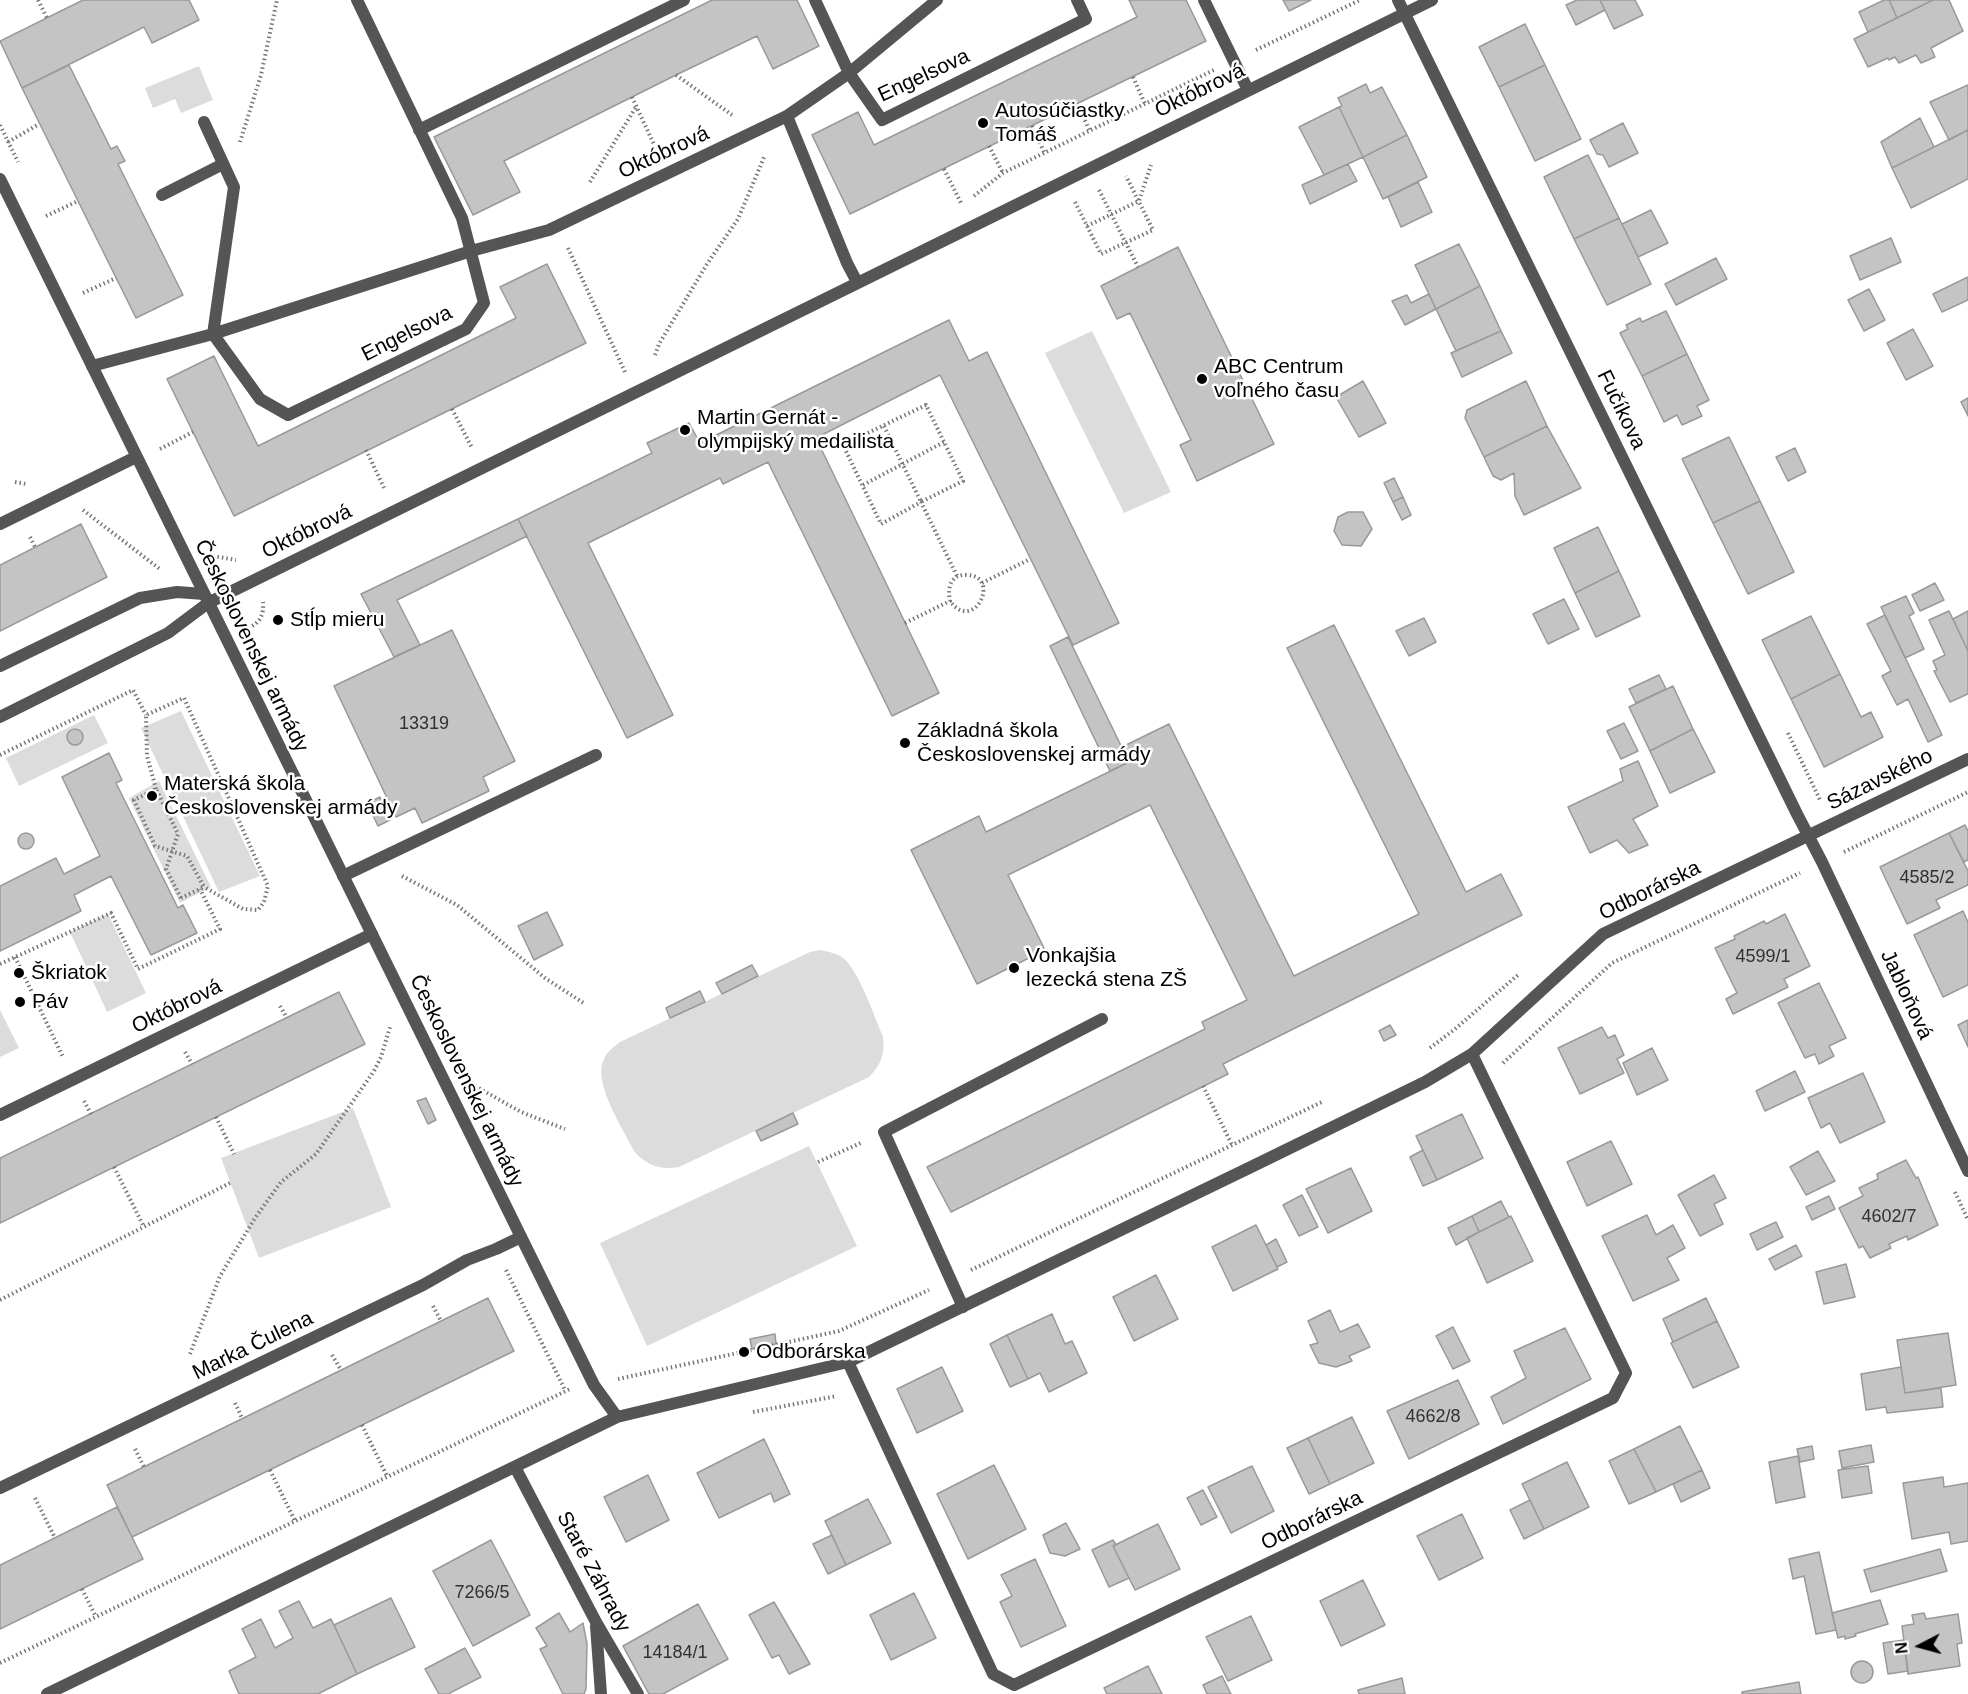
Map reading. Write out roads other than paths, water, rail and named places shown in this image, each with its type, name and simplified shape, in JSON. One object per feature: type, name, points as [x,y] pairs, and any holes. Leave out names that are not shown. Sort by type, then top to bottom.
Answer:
[{"type":"street","name":"Engelsova","points":[[213,334],[260,399],[288,415],[466,329],[484,303],[462,218],[357,0]]},
{"type":"street","points":[[419,130],[684,0]]},
{"type":"street","name":"Engelsova","points":[[815,0],[849,73],[882,120],[1086,19],[1077,0]]},
{"type":"street","name":"Októbrová","points":[[213,334],[471,251],[549,230],[783,118],[849,73],[938,0]]},
{"type":"street","points":[[1204,0],[1248,90]]},
{"type":"street","name":"Fučíkova","points":[[1398,0],[1809,836]]},
{"type":"street","name":"Októbrová","points":[[0,717],[168,633],[206,598],[637,393],[857,282],[1432,0]]},
{"type":"street","points":[[783,118],[857,282]]},
{"type":"street","points":[[92,366],[213,334],[234,187],[204,122]]},
{"type":"street","points":[[162,195],[223,164]]},
{"type":"street","name":"Československej armády","points":[[0,179],[594,1385],[617,1417]]},
{"type":"street","points":[[0,524],[136,457]]},
{"type":"street","name":"Októbrová","points":[[0,666],[140,598],[177,592],[206,598]]},
{"type":"street","points":[[343,876],[596,755]]},
{"type":"street","name":"Sázavského","points":[[1809,836],[1968,759]]},
{"type":"street","name":"Odborárska","points":[[515,1467],[617,1417],[848,1362],[1415,1087],[1472,1054],[1603,934],[1809,836]]},
{"type":"street","name":"Jabloňová","points":[[1809,836],[1968,1171]]},
{"type":"street","name":"Októbrová","points":[[0,1115],[372,934]]},
{"type":"street","points":[[963,1307],[884,1132],[1102,1019]]},
{"type":"street","name":"Odborárska","points":[[848,1362],[993,1674],[1014,1685],[1613,1398],[1626,1373],[1472,1054]]},
{"type":"street","name":"Marka Čulena","points":[[0,1488],[423,1285],[467,1260],[521,1237]]},
{"type":"street","points":[[47,1694],[515,1467]]},
{"type":"street","name":"Staré Záhrady","points":[[515,1467],[596,1622],[638,1694]]},
{"type":"street","points":[[596,1622],[602,1689],[600,1694]]},
{"type":"place","name":"Autosúčiastky Tomáš","points":[[983,123]]},
{"type":"place","name":"ABC Centrum voľného času","points":[[1202,379]]},
{"type":"place","name":"Martin Gernát - olympijský medailista","points":[[685,430]]},
{"type":"place","name":"Stĺp mieru","points":[[278,620]]},
{"type":"place","name":"Základná škola Československej armády","points":[[905,743]]},
{"type":"place","name":"Materská škola Československej armády","points":[[152,796]]},
{"type":"place","name":"Vonkajšia lezecká stena ZŠ","points":[[1014,968]]},
{"type":"place","name":"Škriatok","points":[[19,973]]},
{"type":"place","name":"Páv","points":[[20,1002]]},
{"type":"place","name":"Odborárska","points":[[744,1352]]}]
